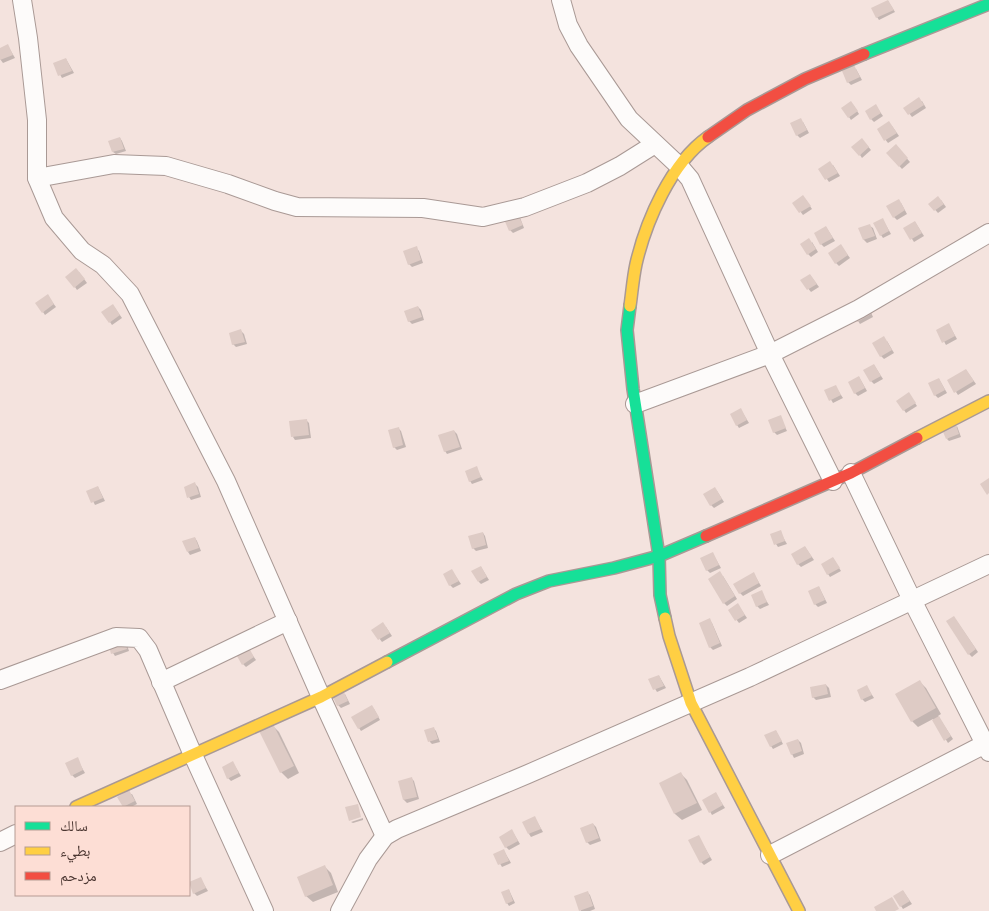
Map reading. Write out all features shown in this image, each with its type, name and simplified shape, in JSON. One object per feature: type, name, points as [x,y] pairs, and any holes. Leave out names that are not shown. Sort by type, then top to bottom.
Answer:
[{"type":"street","points":[[22,0],[37,120],[37,178],[54,218],[82,251],[103,265],[130,294],[155,346],[226,481],[321,697],[385,836]]},
{"type":"street","points":[[561,0],[568,25],[579,46],[629,119],[679,166],[690,179],[770,354],[832,481]]},
{"type":"street","points":[[799,911],[691,703],[668,636],[660,595],[659,556],[635,404],[627,330],[636,264],[653,213],[665,188],[679,166],[701,142],[747,110],[805,78],[989,4]]},
{"type":"street","points":[[37,178],[114,164],[166,166],[297,207],[423,208],[483,217],[526,207],[587,183],[620,166],[655,144]]},
{"type":"street","points":[[635,404],[770,354],[859,309],[989,234]]},
{"type":"street","points":[[78,806],[321,697],[516,594],[549,581],[614,568],[659,556],[851,473],[989,401]]},
{"type":"street","points":[[770,855],[988,746],[912,600],[851,473]]},
{"type":"street","points":[[340,911],[368,859],[385,836],[398,829],[750,677],[989,564]]},
{"type":"street","points":[[161,682],[288,621]]},
{"type":"street","points":[[0,680],[116,637],[139,638],[148,650],[193,755],[264,911]]},
{"type":"street","points":[[0,842],[15,834]]},
{"type":"building","points":[[888,0],[894,10],[876,18],[871,8]]},
{"type":"building","points":[[8,44],[13,55],[0,60],[0,48]]},
{"type":"building","points":[[66,58],[72,71],[58,76],[53,63]]},
{"type":"building","points":[[854,65],[860,77],[847,83],[842,71]]},
{"type":"building","points":[[919,97],[924,105],[908,115],[903,108]]},
{"type":"building","points":[[851,101],[858,111],[848,118],[841,108]]},
{"type":"building","points":[[876,104],[881,113],[870,120],[865,111]]},
{"type":"building","points":[[801,118],[807,130],[796,136],[790,123]]},
{"type":"building","points":[[889,121],[897,133],[884,141],[877,129]]},
{"type":"building","points":[[120,137],[124,149],[112,152],[108,141]]},
{"type":"building","points":[[862,138],[869,147],[859,156],[851,147]]},
{"type":"building","points":[[896,144],[908,158],[899,167],[886,153]]},
{"type":"building","points":[[830,161],[838,173],[825,180],[818,169]]},
{"type":"building","points":[[803,195],[811,206],[799,213],[792,203]]},
{"type":"building","points":[[938,196],[944,204],[934,211],[928,204]]},
{"type":"building","points":[[899,199],[905,210],[893,218],[886,206]]},
{"type":"building","points":[[516,211],[523,225],[509,231],[503,217]]},
{"type":"building","points":[[883,218],[889,231],[880,236],[873,223]]},
{"type":"building","points":[[915,221],[922,233],[910,240],[903,228]]},
{"type":"building","points":[[870,224],[875,236],[863,240],[858,228]]},
{"type":"building","points":[[826,226],[833,238],[820,245],[814,233]]},
{"type":"building","points":[[809,238],[816,249],[807,255],[800,244]]},
{"type":"building","points":[[841,244],[848,255],[835,264],[828,253]]},
{"type":"building","points":[[417,246],[421,260],[408,265],[403,251]]},
{"type":"building","points":[[76,268],[85,279],[74,288],[65,277]]},
{"type":"building","points":[[810,274],[817,284],[807,290],[800,280]]},
{"type":"building","points":[[48,294],[54,304],[42,313],[35,303]]},
{"type":"building","points":[[113,304],[120,315],[109,323],[101,312]]},
{"type":"building","points":[[867,305],[871,314],[857,322],[852,313]]},
{"type":"building","points":[[418,306],[422,317],[408,322],[404,311]]},
{"type":"building","points":[[949,323],[955,336],[942,343],[936,330]]},
{"type":"building","points":[[241,329],[245,342],[232,345],[229,333]]},
{"type":"building","points":[[884,336],[892,350],[880,357],[872,343]]},
{"type":"building","points":[[874,364],[881,376],[870,382],[863,370]]},
{"type":"building","points":[[966,369],[974,381],[954,393],[947,380]]},
{"type":"building","points":[[859,376],[865,388],[854,394],[848,382]]},
{"type":"building","points":[[939,378],[945,390],[934,396],[928,383]]},
{"type":"building","points":[[836,385],[841,395],[829,401],[824,390]]},
{"type":"building","points":[[909,392],[916,403],[903,411],[896,401]]},
{"type":"building","points":[[741,408],[747,420],[736,426],[730,414]]},
{"type":"building","points":[[781,415],[786,428],[773,433],[768,420]]},
{"type":"building","points":[[307,419],[309,435],[291,437],[289,421]]},
{"type":"building","points":[[955,422],[959,434],[946,439],[941,427]]},
{"type":"building","points":[[399,427],[403,445],[393,448],[388,430]]},
{"type":"building","points":[[454,430],[460,447],[444,452],[438,435]]},
{"type":"building","points":[[477,466],[481,477],[469,482],[465,471]]},
{"type":"building","points":[[989,478],[989,493],[987,495],[980,484]]},
{"type":"building","points":[[195,482],[199,494],[187,498],[184,487]]},
{"type":"building","points":[[98,486],[103,498],[91,503],[86,491]]},
{"type":"building","points":[[715,487],[722,499],[710,506],[703,494]]},
{"type":"building","points":[[781,530],[785,541],[774,545],[770,534]]},
{"type":"building","points":[[483,532],[486,545],[472,549],[468,536]]},
{"type":"building","points":[[195,537],[199,548],[187,552],[182,541]]},
{"type":"building","points":[[805,546],[812,557],[797,565],[791,554]]},
{"type":"building","points":[[713,552],[719,565],[706,571],[700,558]]},
{"type":"building","points":[[833,557],[840,568],[827,575],[821,564]]},
{"type":"building","points":[[481,566],[487,577],[478,582],[471,571]]},
{"type":"building","points":[[452,569],[459,581],[449,586],[443,574]]},
{"type":"building","points":[[720,571],[735,596],[723,604],[708,579]]},
{"type":"building","points":[[754,572],[759,583],[739,594],[733,584]]},
{"type":"building","points":[[819,586],[825,600],[814,605],[808,591]]},
{"type":"building","points":[[762,590],[767,602],[756,607],[751,595]]},
{"type":"building","points":[[738,603],[745,615],[735,621],[728,610]]},
{"type":"building","points":[[954,616],[976,649],[968,655],[946,621]]},
{"type":"building","points":[[710,618],[720,643],[709,648],[699,623]]},
{"type":"building","points":[[383,622],[390,633],[378,640],[371,630]]},
{"type":"building","points":[[124,638],[127,649],[111,654],[108,642]]},
{"type":"building","points":[[249,648],[254,657],[242,665],[237,656]]},
{"type":"building","points":[[659,675],[664,686],[653,690],[648,679]]},
{"type":"building","points":[[920,680],[936,708],[911,722],[895,694]]},
{"type":"building","points":[[826,684],[828,694],[812,698],[810,687]]},
{"type":"building","points":[[867,685],[872,695],[861,700],[857,690]]},
{"type":"building","points":[[343,690],[348,701],[337,706],[332,695]]},
{"type":"building","points":[[372,705],[379,717],[358,729],[351,717]]},
{"type":"building","points":[[939,716],[951,736],[944,741],[932,720]]},
{"type":"building","points":[[273,724],[294,766],[280,773],[259,731]]},
{"type":"building","points":[[434,727],[438,739],[428,742],[424,730]]},
{"type":"building","points":[[776,730],[782,741],[770,747],[764,735]]},
{"type":"building","points":[[798,739],[802,751],[791,755],[786,743]]},
{"type":"building","points":[[78,757],[83,770],[71,776],[65,763]]},
{"type":"building","points":[[233,761],[239,773],[227,779],[222,767]]},
{"type":"building","points":[[681,772],[697,803],[674,814],[659,783]]},
{"type":"building","points":[[412,777],[417,797],[403,800],[398,781]]},
{"type":"building","points":[[129,790],[135,801],[122,806],[117,797]]},
{"type":"building","points":[[716,792],[723,805],[709,813],[702,800]]},
{"type":"building","points":[[358,804],[361,817],[349,821],[345,807]]},
{"type":"building","points":[[535,816],[541,829],[528,834],[522,822]]},
{"type":"building","points":[[593,823],[599,838],[586,843],[580,828]]},
{"type":"building","points":[[512,829],[518,841],[505,848],[499,837]]},
{"type":"building","points":[[699,835],[710,857],[700,863],[688,840]]},
{"type":"building","points":[[504,849],[509,861],[498,865],[493,854]]},
{"type":"building","points":[[325,865],[333,885],[305,897],[297,877]]},
{"type":"building","points":[[201,877],[206,888],[193,894],[190,882]]},
{"type":"building","points":[[509,889],[513,901],[506,904],[501,892]]},
{"type":"building","points":[[903,890],[910,901],[900,907],[893,896]]},
{"type":"building","points":[[588,891],[593,906],[579,911],[574,896]]},
{"type":"building","points":[[892,897],[899,909],[895,911],[876,911],[874,907]]},
{"type":"traffic: fast","points":[[864,54],[989,4]]},
{"type":"traffic: fast","points":[[630,306],[627,330],[633,389],[659,556],[660,595],[665,618]]},
{"type":"traffic: fast","points":[[387,662],[516,594],[549,581],[614,568],[659,556],[706,536]]},
{"type":"traffic: slow","points":[[630,306],[640,247],[653,212],[672,177],[695,148],[708,137]]},
{"type":"traffic: slow","points":[[917,438],[989,401]]},
{"type":"traffic: slow","points":[[665,618],[691,703],[799,911]]},
{"type":"traffic: slow","points":[[78,806],[321,697],[387,662]]},
{"type":"traffic: jam","points":[[708,137],[747,110],[805,79],[864,54]]},
{"type":"traffic: jam","points":[[706,536],[851,473],[917,438]]}]
